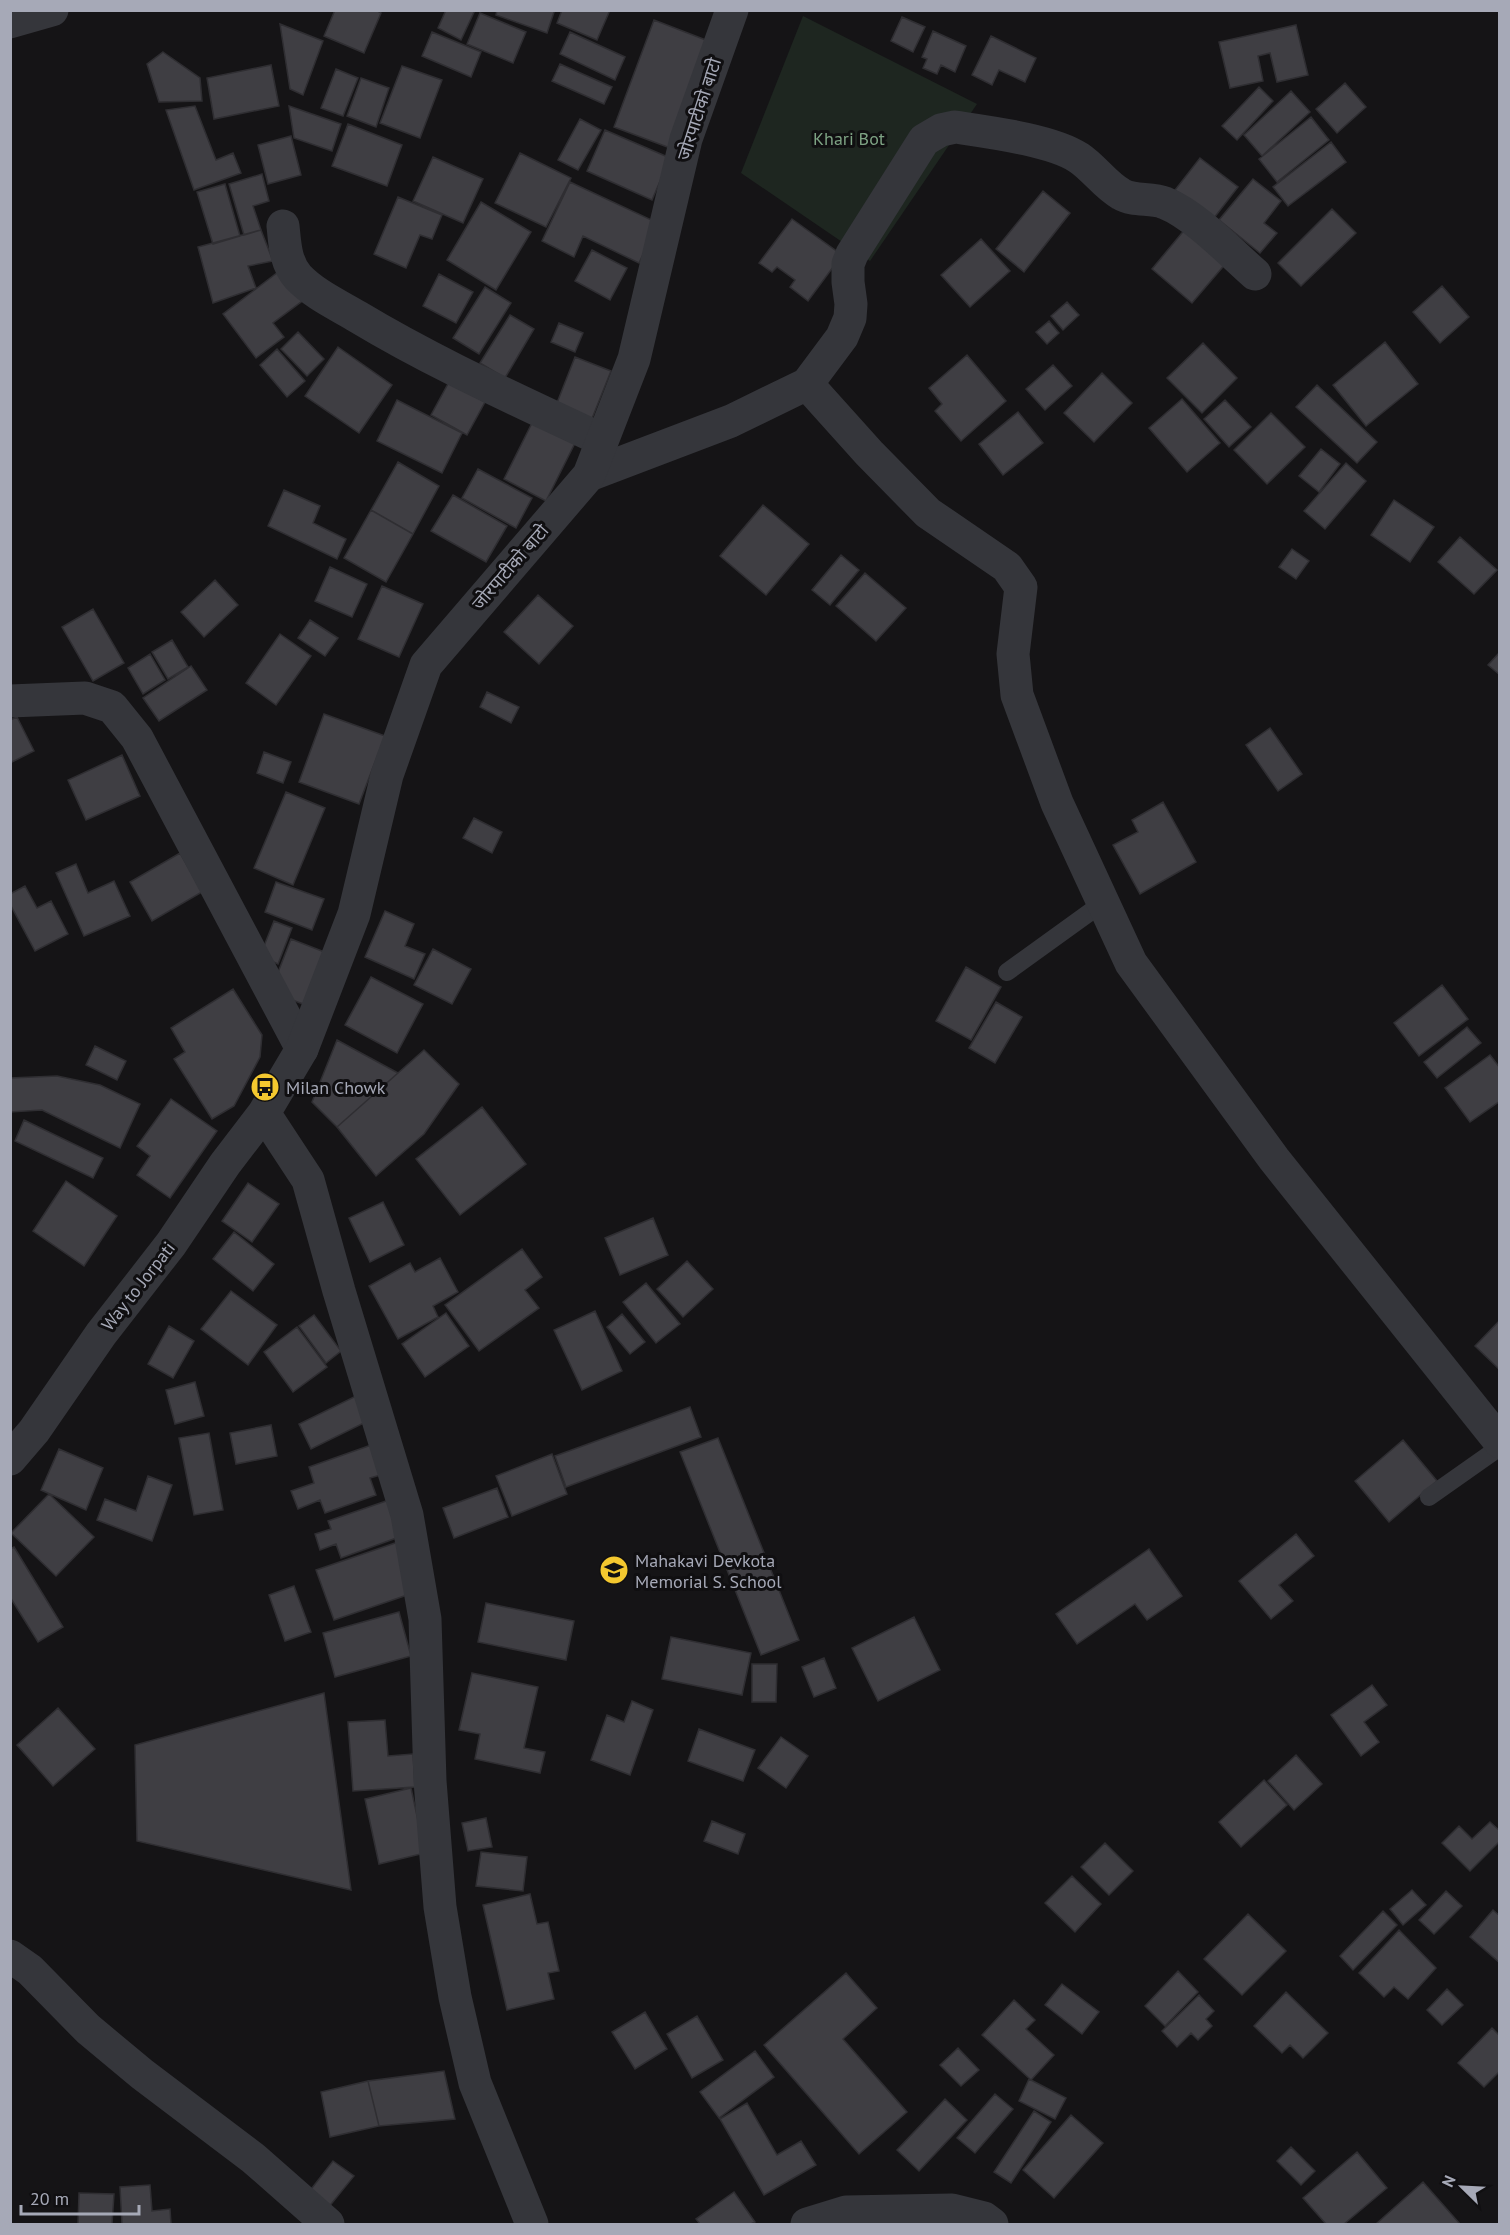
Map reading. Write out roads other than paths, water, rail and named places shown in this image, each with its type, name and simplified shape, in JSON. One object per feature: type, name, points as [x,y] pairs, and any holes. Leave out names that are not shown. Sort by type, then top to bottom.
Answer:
[{"type":"street","points":[[10,22],[52,10]]},
{"type":"street","name":"जोरपाटीको बाटो","points":[[264,1113],[302,1049],[354,914],[387,776],[426,665],[589,475],[634,359],[687,139],[732,10]]},
{"type":"street","points":[[589,475],[731,421],[807,384],[842,337],[850,318],[848,282],[852,254],[924,140],[940,130],[955,127],[1057,147],[1079,158],[1120,194],[1133,199],[1150,199],[1166,203],[1185,214],[1255,274]]},
{"type":"street","points":[[283,225],[286,256],[297,276],[316,292],[376,328],[602,440]]},
{"type":"street","points":[[807,384],[869,453],[928,513],[1007,567],[1021,587],[1013,654],[1017,695],[1057,803],[1131,963],[1274,1159],[1500,1442]]},
{"type":"street","points":[[10,700],[85,698],[112,707],[137,738],[302,1049]]},
{"type":"street","points":[[264,1113],[308,1180],[407,1515],[425,1619],[432,1804],[440,1907],[455,1997],[475,2083],[532,2224]]},
{"type":"street","name":"Way to Jorpati","points":[[10,1459],[34,1431],[100,1334],[171,1244],[225,1164],[264,1113]]},
{"type":"street","points":[[10,1956],[30,1970],[88,2029],[142,2074],[254,2158],[328,2224]]},
{"type":"street","points":[[807,2224],[846,2212],[952,2210],[984,2218],[992,2224]]},
{"type":"lane","points":[[1007,972],[1104,902]]},
{"type":"lane","points":[[1429,1497],[1500,1447]]},
{"type":"place","name":"Milan Chowk","points":[[265,1087]]},
{"type":"place","name":"Mahakavi Devkota Memorial S. School","points":[[614,1570]]},
{"type":"park label","name":"Khari Bot","points":[[849,138]]}]
